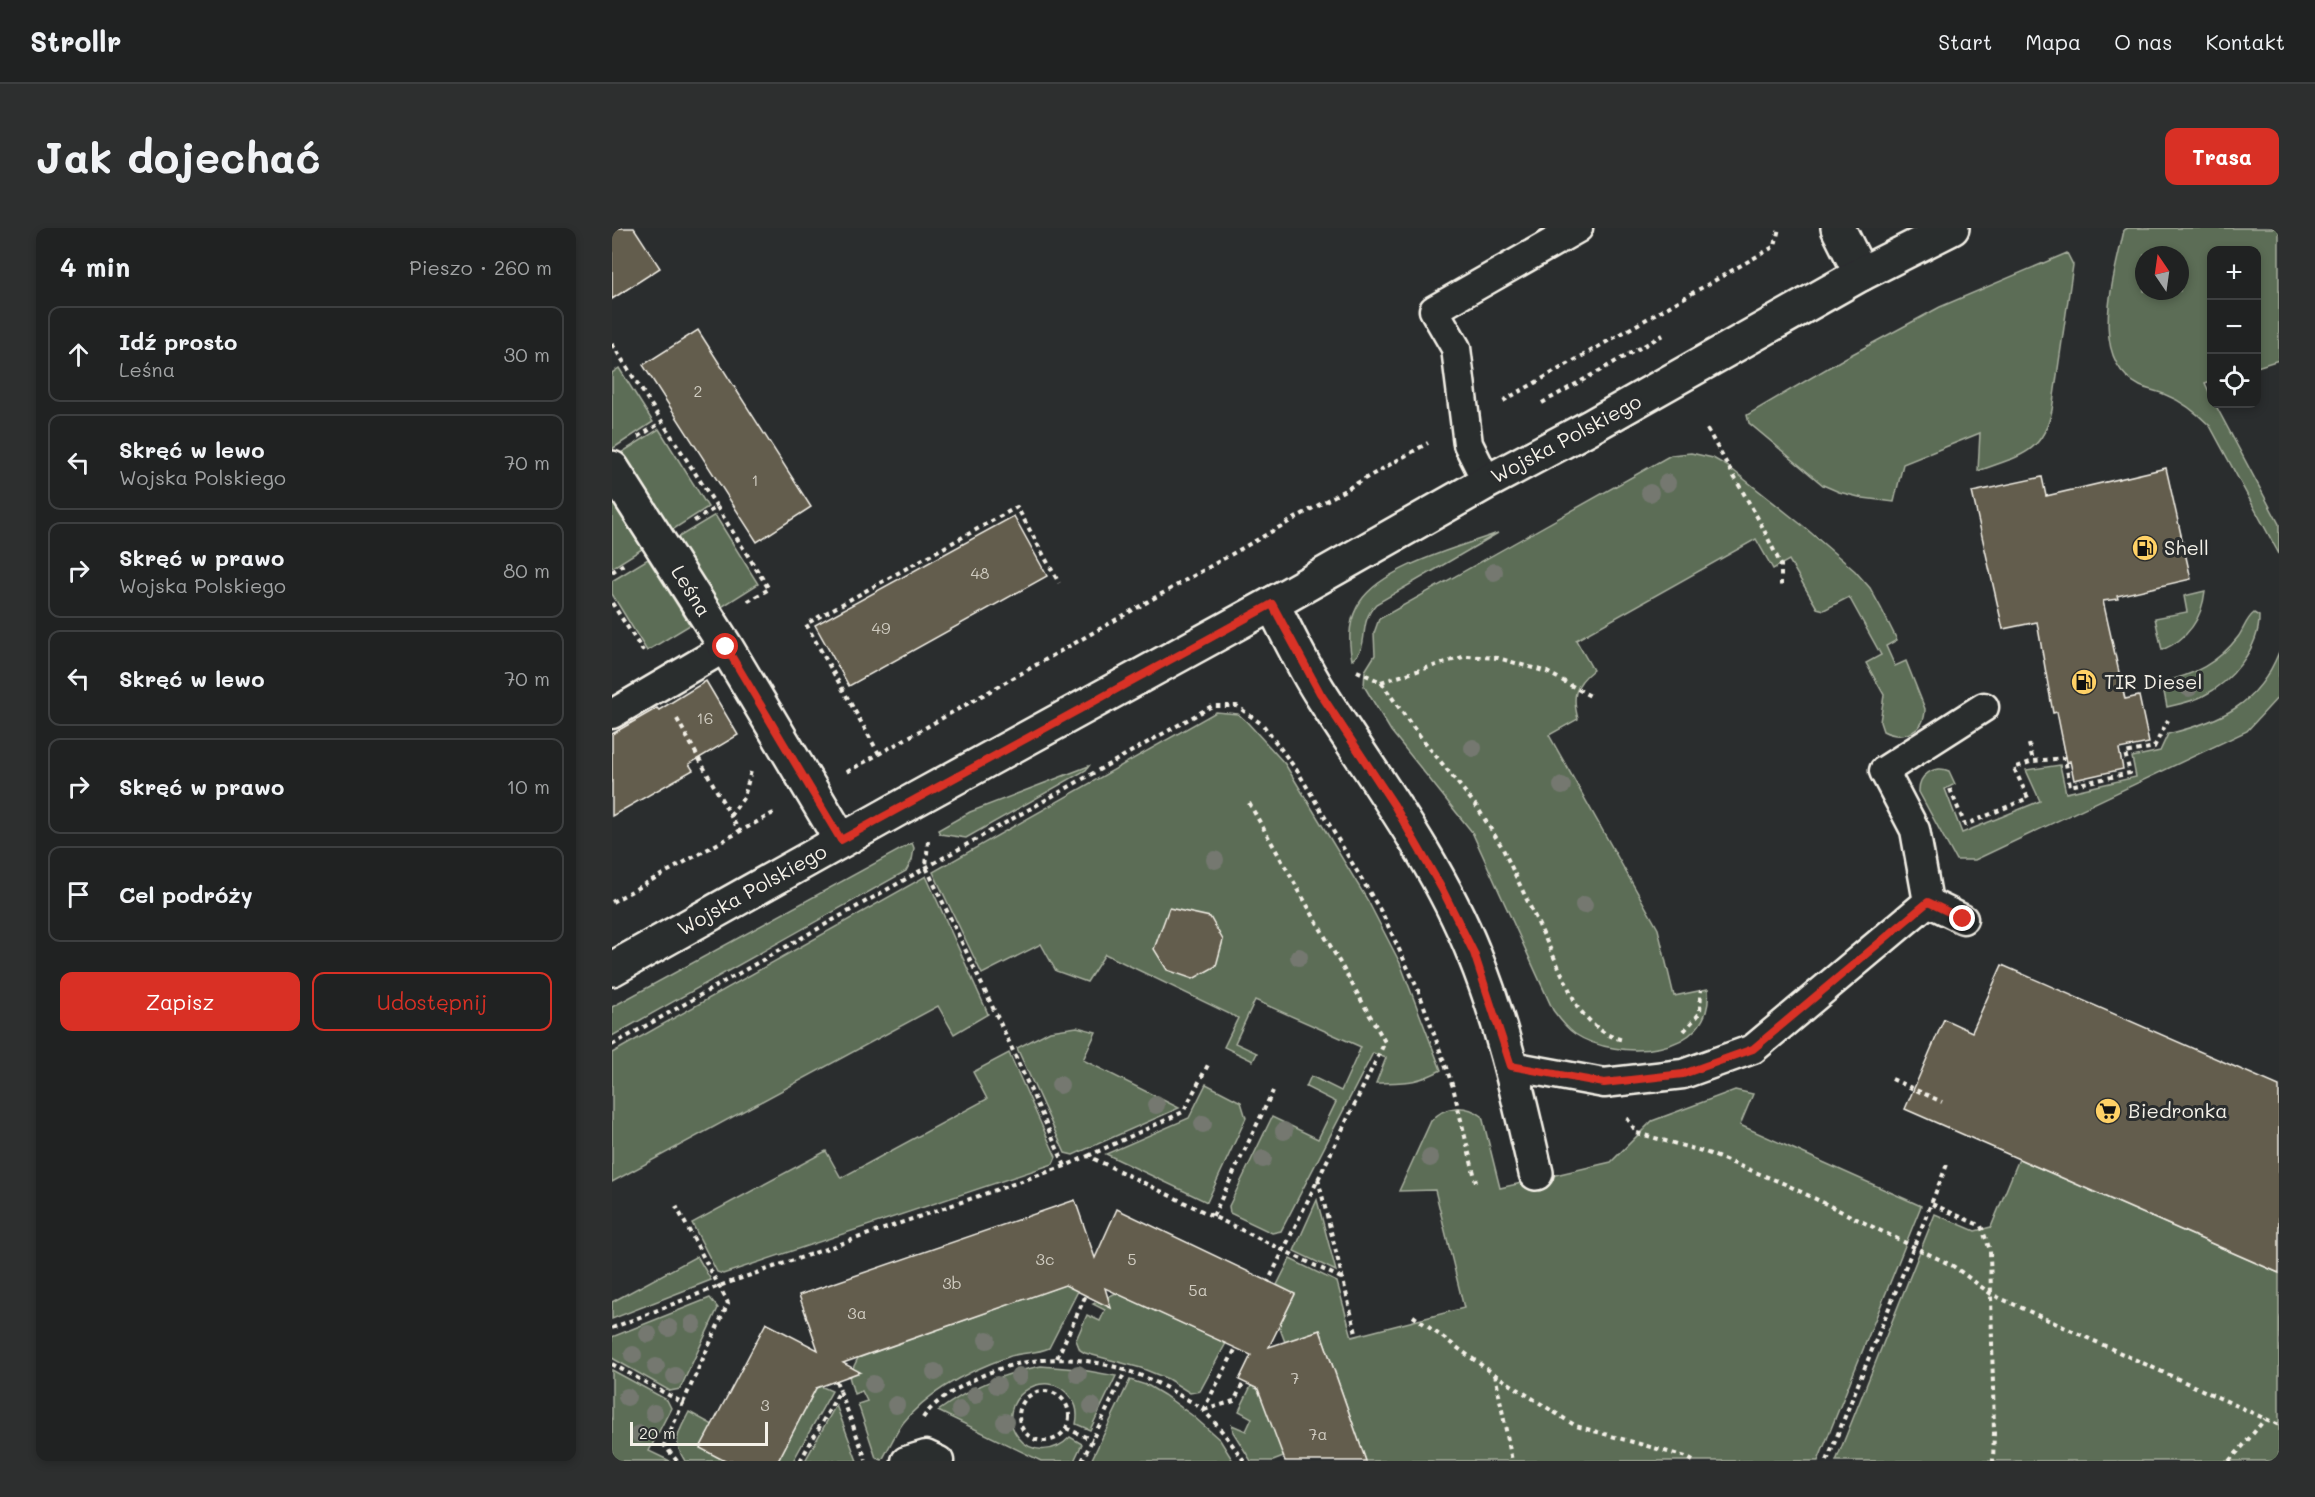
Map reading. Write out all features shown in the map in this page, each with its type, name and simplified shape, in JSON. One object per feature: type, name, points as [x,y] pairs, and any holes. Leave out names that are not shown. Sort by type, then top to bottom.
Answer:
[{"type":"main road","points":[[1838,228],[1861,274]]},
{"type":"main road","name":"Wojska Polskiego","points":[[612,969],[841,840],[1272,604],[1861,274],[1952,228]]},
{"type":"main road","name":"Leśna","points":[[612,468],[719,636],[841,840]]},
{"type":"main road","points":[[1272,604],[1320,693],[1394,805],[1442,889],[1474,953],[1511,1066],[1536,1173]]},
{"type":"lane","points":[[1487,482],[1468,444],[1456,348],[1434,310],[1578,228]]},
{"type":"lane","points":[[612,714],[719,636]]},
{"type":"lane","points":[[1928,902],[1915,830],[1884,771],[1984,707]]},
{"type":"lane","points":[[1511,1066],[1604,1083],[1683,1074],[1753,1049],[1928,902]]},
{"type":"lane","points":[[1928,902],[1963,919]]},
{"type":"lane","points":[[906,1461],[926,1455],[939,1461]]},
{"type":"path","points":[[839,777],[1775,246],[1779,228]]},
{"type":"path","points":[[612,344],[769,589],[719,636]]},
{"type":"path","points":[[1707,429],[1760,522],[1780,565],[1781,589]]},
{"type":"path","points":[[660,543],[717,507]]},
{"type":"path","points":[[879,754],[806,624],[1017,507],[1059,584]]},
{"type":"path","points":[[1381,682],[1466,656],[1498,658],[1547,672],[1592,697]]},
{"type":"path","points":[[1358,671],[1381,682],[1412,726],[1477,807],[1502,847],[1578,1008],[1591,1024],[1609,1037],[1632,1042]]},
{"type":"path","points":[[612,1045],[1212,706],[1237,706],[1263,724],[1298,772],[1383,915],[1419,992],[1449,1077],[1476,1182]]},
{"type":"path","points":[[1950,789],[1965,825],[2028,798],[2014,768],[2032,761],[2065,758],[2070,786],[2130,772],[2125,753],[2154,747],[2168,720]]},
{"type":"path","points":[[2029,744],[2032,761]]},
{"type":"path","points":[[1249,803],[1385,1042],[1268,1282]]},
{"type":"path","points":[[612,902],[786,805]]},
{"type":"path","points":[[928,841],[926,867],[1065,1166]]},
{"type":"path","points":[[1676,1033],[1685,1030],[1700,1013],[1701,990]]},
{"type":"path","points":[[612,1328],[719,1286],[1088,1156],[1183,1112],[1209,1063]]},
{"type":"path","points":[[1892,1079],[1942,1102]]},
{"type":"path","points":[[1604,1083],[1637,1133],[1705,1152],[1785,1184],[1953,1266],[1991,1294],[2279,1425]]},
{"type":"path","points":[[1213,1216],[1273,1091]]},
{"type":"path","points":[[1088,1156],[1343,1279]]},
{"type":"path","points":[[1827,1461],[1948,1162]]},
{"type":"path","points":[[1318,1179],[1356,1333]]},
{"type":"path","points":[[1932,1204],[1981,1226],[1990,1250],[1993,1461]]},
{"type":"path","points":[[676,1206],[728,1303],[664,1445],[677,1461]]},
{"type":"path","points":[[1057,1358],[1086,1295]]},
{"type":"path","points":[[1413,1316],[1494,1374],[1576,1426],[1694,1461]]},
{"type":"path","points":[[1203,1410],[1236,1348]]},
{"type":"path","points":[[918,1425],[928,1411],[947,1396],[990,1372],[1026,1361],[1057,1358],[1126,1370],[1162,1385],[1203,1410],[1232,1443],[1244,1461]]},
{"type":"path","points":[[612,1364],[683,1403]]},
{"type":"path","points":[[1082,1461],[1126,1370]]},
{"type":"path","points":[[1494,1374],[1512,1461]]},
{"type":"path","points":[[836,1381],[866,1461]]},
{"type":"path","points":[[1203,1410],[1234,1401],[1244,1383]]},
{"type":"path","points":[[800,1461],[840,1391]]},
{"type":"path","points":[[1040,1391],[1056,1394],[1067,1405],[1069,1421],[1066,1428],[1053,1440],[1045,1442],[1028,1436],[1019,1422],[1021,1405],[1040,1391]]},
{"type":"path","points":[[2229,1461],[2265,1419]]},
{"type":"path","points":[[1066,1428],[1092,1440]]},
{"type":"green space","points":[[2128,228],[2279,228],[2279,360],[2261,366],[2261,246],[2207,246],[2207,382],[2205,383],[2207,408],[2217,408],[2279,524],[2279,554],[2210,426],[2179,401],[2140,386],[2123,373],[2113,357],[2108,315],[2124,230]]},
{"type":"green space","points":[[2067,253],[2073,265],[2052,410],[2042,437],[2026,452],[1978,471],[1980,433],[1903,464],[1894,502],[1863,498],[1823,485],[1749,423],[1747,415],[1845,358],[1940,307]]},
{"type":"green space","points":[[619,368],[653,422],[612,449],[612,373]]},
{"type":"green space","points":[[659,429],[708,507],[666,534],[616,456]]},
{"type":"green space","points":[[1691,453],[1713,458],[1729,467],[1855,571],[1870,588],[1897,640],[1886,646],[1895,666],[1906,661],[1925,709],[1924,717],[1917,729],[1912,732],[1898,735],[1883,731],[1880,722],[1884,695],[1866,663],[1881,655],[1849,597],[1824,610],[1817,608],[1789,560],[1773,569],[1756,539],[1576,640],[1593,670],[1578,686],[1576,692],[1575,704],[1578,719],[1549,735],[1658,929],[1674,996],[1708,989],[1706,1012],[1696,1029],[1680,1041],[1660,1048],[1637,1050],[1614,1048],[1593,1043],[1575,1034],[1553,1010],[1472,832],[1391,731],[1364,686],[1365,671],[1375,655],[1374,633],[1379,619],[1671,455]]},
{"type":"green space","points":[[612,502],[642,549],[612,568]]},
{"type":"green space","points":[[715,515],[758,584],[720,608],[677,538]]},
{"type":"green space","points":[[1498,533],[1376,604],[1367,620],[1361,648],[1352,660],[1351,623],[1360,602],[1371,590],[1385,578],[1403,568]]},
{"type":"green space","points":[[648,559],[690,625],[647,651],[612,594],[612,581]]},
{"type":"green space","points":[[2205,591],[2201,610],[2192,627],[2179,640],[2162,650],[2155,618],[2187,612],[2184,596]]},
{"type":"green space","points":[[2254,613],[2259,616],[2254,640],[2242,663],[2233,673],[2223,683],[2203,696],[2167,707],[2162,682],[2195,672],[2214,661],[2240,634]]},
{"type":"green space","points":[[2279,652],[2279,696],[2247,731],[1975,860],[1956,860],[1919,792],[1921,781],[1928,773],[1938,769],[1949,771],[1955,784],[1945,789],[1962,833],[2040,801],[2026,770],[2060,765],[2066,793],[2136,777],[2132,757],[2160,751],[2168,734],[2205,723],[2236,708],[2260,685]]},
{"type":"green space","points":[[1216,712],[1238,714],[1285,764],[1368,901],[1400,963],[1441,1070],[1417,1080],[1376,1083],[1386,1058],[1373,1053],[1281,1231],[1272,1233],[1230,1213],[1229,1206],[1272,1117],[1318,1139],[1336,1102],[1306,1087],[1311,1076],[1341,1091],[1361,1047],[1255,1000],[1235,1043],[1257,1053],[1253,1061],[1224,1047],[1238,1018],[1105,954],[1087,982],[1056,971],[1041,944],[982,974],[933,872]]},
{"type":"green space","points":[[1089,766],[1086,770],[966,838],[940,834],[938,830],[970,812]]},
{"type":"green space","points":[[912,843],[914,848],[912,860],[906,871],[612,1036],[612,1007]]},
{"type":"green space","points":[[926,876],[988,1014],[954,1034],[938,1006],[612,1182],[612,1053]]},
{"type":"green space","points":[[1077,1027],[1096,1032],[1083,1060],[1179,1108],[1073,1155],[1065,1153],[1017,1048],[1050,1031]]},
{"type":"green space","points":[[1009,1053],[1056,1157],[1053,1164],[723,1274],[717,1272],[692,1223],[826,1151],[841,1178],[987,1099],[973,1072]]},
{"type":"green space","points":[[1206,1084],[1241,1102],[1246,1118],[1207,1202],[1106,1154],[1189,1118]]},
{"type":"green space","points":[[1735,1090],[1753,1094],[1740,1125],[1921,1206],[1818,1461],[1366,1461],[1320,1330],[1285,1342],[1279,1326],[1295,1294],[1277,1285],[1290,1259],[1337,1282],[1352,1337],[1464,1308],[1435,1190],[1399,1191],[1431,1121],[1437,1116],[1449,1109],[1462,1108],[1482,1116],[1500,1188],[1611,1162],[1652,1121]]},
{"type":"green space","points":[[2019,1159],[2279,1273],[2279,1461],[1836,1461],[1935,1214],[1975,1231],[1991,1227]]},
{"type":"green space","points":[[1317,1200],[1336,1271],[1294,1251]]},
{"type":"green space","points":[[697,1256],[711,1280],[612,1319],[612,1302]]},
{"type":"green space","points":[[1067,1284],[1078,1291],[1049,1348],[1013,1355],[994,1362],[937,1391],[903,1423],[882,1460],[876,1458],[858,1404],[867,1401],[862,1391],[854,1394],[849,1376],[858,1358]]},
{"type":"green space","points":[[1116,1293],[1226,1343],[1200,1391],[1190,1393],[1168,1379],[1141,1368],[1080,1350],[1076,1340],[1087,1315],[1100,1321],[1105,1310],[1093,1304]]},
{"type":"green space","points":[[710,1298],[718,1308],[680,1389],[670,1391],[612,1358],[612,1337]]},
{"type":"green space","points":[[1041,1366],[1116,1376],[1090,1430],[1076,1424],[1075,1404],[1060,1388],[1048,1384],[1036,1385],[1016,1400],[1011,1411],[1012,1424],[1018,1437],[1030,1447],[1044,1449],[1058,1446],[1070,1437],[1082,1444],[1074,1461],[1041,1461],[938,1411],[987,1382]]},
{"type":"green space","points":[[612,1370],[667,1400],[671,1408],[649,1451],[670,1461],[612,1461]]},
{"type":"green space","points":[[1130,1380],[1149,1386],[1193,1416],[1220,1440],[1233,1461],[1091,1461]]},
{"type":"green space","points":[[818,1385],[832,1391],[793,1461],[778,1461]]},
{"type":"green space","points":[[1251,1386],[1257,1387],[1261,1397],[1265,1397],[1286,1456],[1273,1461],[1251,1461],[1233,1432],[1232,1425],[1246,1431],[1252,1418],[1239,1411]]},
{"type":"green space","points":[[836,1405],[857,1461],[805,1461]]},
{"type":"green space","points":[[689,1412],[713,1425],[701,1448],[725,1461],[685,1461],[677,1442]]},
{"type":"building","points":[[612,228],[634,228],[660,268],[612,299]]},
{"type":"building","points":[[698,330],[811,507],[757,542],[643,365]]},
{"type":"building","points":[[2166,468],[2191,579],[2103,601],[2125,699],[2139,696],[2149,743],[2119,749],[2123,769],[2074,780],[2070,761],[2067,762],[2057,712],[2053,713],[2037,622],[2003,629],[1972,492],[2042,477],[2046,496]]},
{"type":"building","points":[[1014,516],[1047,576],[849,686],[815,625]]},
{"type":"building","points":[[706,681],[738,735],[689,764],[693,770],[612,816],[612,734],[657,708],[659,710]]},
{"type":"building","points":[[1169,908],[1210,917],[1223,940],[1216,966],[1193,979],[1167,970],[1154,949]]},
{"type":"building","name":"Biedronka","points":[[2002,965],[2279,1086],[2279,1273],[1905,1109],[1944,1019],[1972,1032]]},
{"type":"building","points":[[1075,1200],[1095,1258],[1117,1209],[1295,1294],[1269,1347],[1320,1330],[1366,1461],[1285,1461],[1258,1389],[1239,1380],[1251,1355],[1105,1288],[1111,1308],[1065,1285],[843,1363],[860,1372],[816,1388],[778,1461],[725,1461],[700,1448],[766,1323],[818,1350],[799,1295]]},
{"type":"place","name":"Shell","points":[[2145,548]]},
{"type":"place","name":"TIR Diesel","points":[[2084,682]]},
{"type":"place","name":"Biedronka","points":[[2108,1111]]},
{"type":"route","points":[[726,647],[841,840],[1272,604],[1320,693],[1394,805],[1442,889],[1474,953],[1511,1066],[1604,1083],[1683,1074],[1753,1049],[1928,902],[1963,919]]}]
